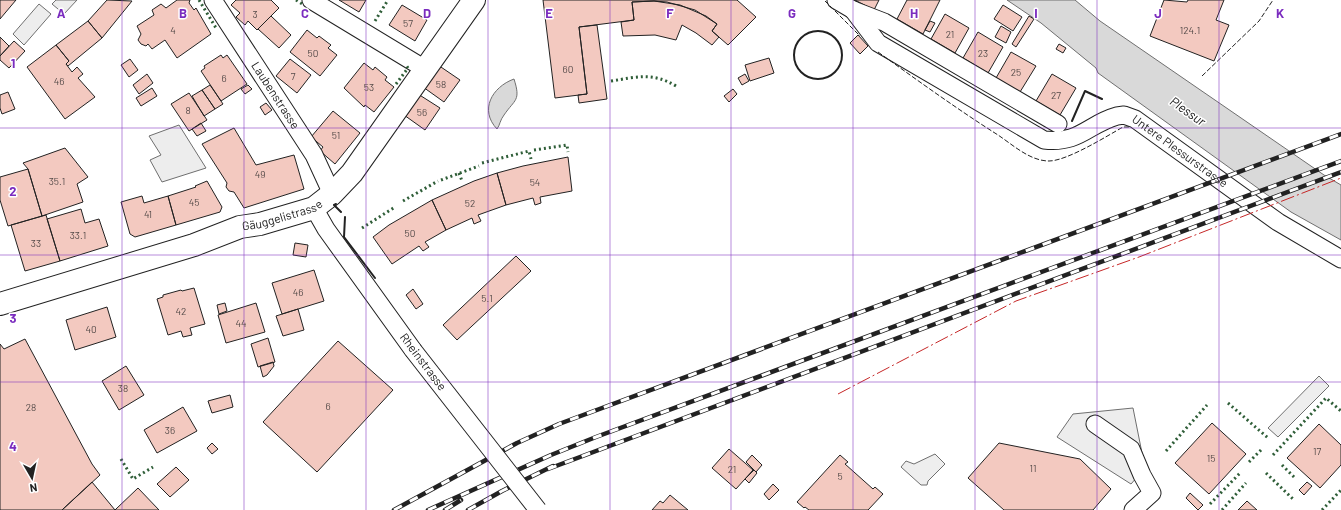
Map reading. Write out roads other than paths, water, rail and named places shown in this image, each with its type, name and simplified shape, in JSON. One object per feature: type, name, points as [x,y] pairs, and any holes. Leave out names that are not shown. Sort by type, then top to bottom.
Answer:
[{"type":"street","name":"Laubenstrasse","points":[[213,0],[314,155],[332,194]]},
{"type":"street","points":[[311,0],[426,69]]},
{"type":"street","name":"Gäuggelistrasse","points":[[6,302],[194,245],[240,228],[260,224],[314,208],[332,194],[352,173],[474,0]]},
{"type":"street","name":"Untere Plessurstrasse","points":[[836,0],[853,10],[884,22],[1058,124]]},
{"type":"street","name":"Untere Plessurstrasse","points":[[853,10],[878,43],[1044,140],[1058,141],[1071,139],[1118,116],[1124,115],[1134,119],[1278,222],[1341,259]]},
{"type":"street","name":"Rheinstrasse","points":[[314,208],[326,229],[413,350],[538,510]]},
{"type":"street","points":[[1095,424],[1131,449],[1142,475],[1152,493],[1133,510]]},
{"type":"water","name":"Plessur","points":[[1007,0],[1075,0],[1100,21],[1324,175],[1341,185],[1341,240],[1291,212],[1098,73],[1096,68],[1041,23]]},
{"type":"water","points":[[514,79],[517,92],[516,99],[503,117],[497,129],[489,114],[490,100],[494,93],[506,83]]},
{"type":"railway","points":[[394,510],[517,443],[559,424],[1341,134]]},
{"type":"railway","points":[[428,510],[551,455],[596,437],[1341,161]]},
{"type":"railway","points":[[548,469],[1341,172]]},
{"type":"railway","points":[[468,510],[502,491],[553,466]]},
{"type":"railway","points":[[445,510],[461,500]]}]
